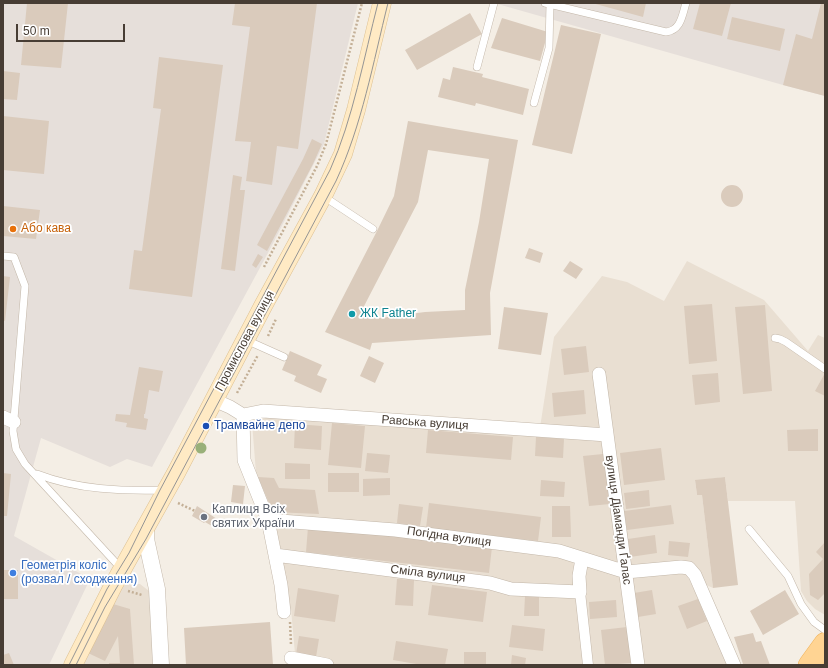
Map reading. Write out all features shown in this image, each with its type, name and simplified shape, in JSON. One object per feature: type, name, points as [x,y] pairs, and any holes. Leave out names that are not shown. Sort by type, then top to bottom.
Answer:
[{"type":"main road","name":"Промислова вулиця","points":[[73,665],[114,584],[146,527],[172,496],[214,400],[323,196],[343,154],[356,110],[382,3]]},
{"type":"main road","points":[[809,665],[825,643]]},
{"type":"street","name":"вулиця Діаманди Ґалас","points":[[599,374],[638,665]]},
{"type":"street","points":[[214,400],[243,415],[244,460],[268,520],[281,585],[284,612]]},
{"type":"street","name":"Равська вулиця","points":[[243,415],[263,411],[607,435]]},
{"type":"street","name":"Погідна вулиця","points":[[268,520],[395,530],[559,551],[626,572]]},
{"type":"street","points":[[146,527],[146,539],[157,589],[162,665]]},
{"type":"street","name":"Сміла вулиця","points":[[275,555],[490,582],[511,590],[580,592]]},
{"type":"street","points":[[582,558],[579,576],[588,665]]},
{"type":"street","points":[[626,572],[681,567],[689,568],[695,575],[734,665]]},
{"type":"street","points":[[291,658],[327,665]]},
{"type":"lane","points":[[477,67],[494,3]]},
{"type":"lane","points":[[534,103],[549,48],[547,4],[666,32],[671,31],[678,26],[686,3]]},
{"type":"lane","points":[[323,196],[373,229]]},
{"type":"lane","points":[[3,256],[14,257],[25,286],[8,419],[16,449],[21,459],[116,563],[120,567],[124,568]]},
{"type":"lane","points":[[775,338],[786,342],[825,369]]},
{"type":"lane","points":[[246,340],[284,357]]},
{"type":"lane","points":[[35,473],[58,481],[86,487],[122,489],[172,496]]},
{"type":"lane","points":[[749,529],[788,576],[801,604],[814,622],[825,630]]},
{"type":"path","points":[[264,269],[317,166],[326,144],[362,3]]},
{"type":"path","points":[[235,398],[258,355]]},
{"type":"path","points":[[172,496],[195,511]]},
{"type":"path","points":[[124,589],[145,596]]},
{"type":"path","points":[[284,612],[289,613],[291,658]]},
{"type":"shaded area","points":[[3,3],[358,3],[324,144],[269,251],[152,467],[127,459],[110,467],[41,438],[14,536],[90,579],[49,665],[3,665]]},
{"type":"shaded area","points":[[494,3],[825,3],[825,96],[783,85]]},
{"type":"shaded area","points":[[687,261],[764,300],[808,351],[818,335],[825,338],[825,615],[815,609],[807,601],[801,591],[795,501],[728,501],[725,477],[695,481],[697,495],[702,495],[713,588],[688,577],[730,665],[296,665],[291,609],[287,607],[256,473],[252,422],[269,417],[539,434],[554,337],[602,276],[627,282],[664,301]]},
{"type":"shaded area","points":[[128,583],[140,584],[149,591],[154,665],[77,665],[117,590]]},
{"type":"building","points":[[27,3],[68,3],[61,68],[21,65]]},
{"type":"building","points":[[235,3],[317,3],[298,149],[277,146],[272,185],[246,181],[251,142],[235,141],[250,27],[232,25]]},
{"type":"building","points":[[592,3],[646,3],[643,17]]},
{"type":"building","points":[[700,3],[731,3],[722,36],[693,29]]},
{"type":"building","points":[[821,3],[825,3],[825,96],[783,85],[796,34],[812,39]]},
{"type":"building","points":[[470,13],[482,34],[417,70],[405,50]]},
{"type":"building","points":[[732,17],[785,29],[780,51],[727,39]]},
{"type":"building","points":[[502,18],[548,32],[540,61],[491,48]]},
{"type":"building","points":[[561,25],[601,34],[572,154],[532,145]]},
{"type":"building","points":[[159,57],[223,65],[192,297],[129,289],[134,250],[142,251],[161,109],[153,108]]},
{"type":"building","points":[[453,67],[483,74],[482,77],[529,89],[523,115],[476,103],[475,106],[438,97],[443,78],[450,80]]},
{"type":"building","points":[[3,71],[20,73],[17,100],[3,99]]},
{"type":"building","points":[[3,116],[49,121],[44,174],[3,170]]},
{"type":"building","points":[[408,121],[518,140],[490,293],[491,335],[372,343],[370,350],[325,332],[394,196]],"holes":[[[428,150],[489,159],[479,222],[465,290],[465,310],[425,312],[380,318],[362,310],[418,202]]]},
{"type":"building","points":[[312,139],[322,144],[267,251],[257,245],[303,159]]},
{"type":"building","points":[[233,175],[242,177],[240,190],[245,190],[235,271],[221,269]]},
{"type":"building","points":[[732,185],[740,188],[743,196],[740,204],[732,207],[724,204],[721,196],[724,188]]},
{"type":"building","points":[[3,206],[40,210],[36,239],[3,236]]},
{"type":"building","points":[[529,248],[543,253],[540,263],[525,258]]},
{"type":"building","points":[[258,254],[263,257],[256,268],[252,265]]},
{"type":"building","points":[[570,261],[583,269],[576,279],[563,271]]},
{"type":"building","points":[[3,276],[10,277],[5,321],[3,320]]},
{"type":"building","points":[[712,304],[717,361],[689,364],[684,306]]},
{"type":"building","points":[[765,305],[772,391],[743,394],[735,307]]},
{"type":"building","points":[[504,307],[548,313],[541,355],[498,349]]},
{"type":"building","points":[[586,346],[589,372],[564,375],[561,349]]},
{"type":"building","points":[[290,351],[322,365],[317,375],[327,379],[321,393],[294,381],[296,376],[282,370]]},
{"type":"building","points":[[369,356],[384,363],[375,383],[360,376]]},
{"type":"building","points":[[139,367],[163,371],[159,392],[149,390],[144,414],[144,418],[148,419],[146,430],[126,427],[127,423],[115,421],[116,414],[130,415]]},
{"type":"building","points":[[718,373],[720,402],[695,405],[692,375]]},
{"type":"building","points":[[825,373],[825,396],[815,391]]},
{"type":"building","points":[[584,390],[586,414],[554,417],[552,393]]},
{"type":"building","points":[[332,423],[365,426],[361,468],[328,465]]},
{"type":"building","points":[[295,424],[322,426],[321,450],[294,448]]},
{"type":"building","points":[[818,429],[818,451],[788,451],[787,430]]},
{"type":"building","points":[[428,430],[513,437],[511,460],[426,453]]},
{"type":"building","points":[[536,437],[564,439],[563,458],[535,456]]},
{"type":"building","points":[[661,448],[665,480],[624,485],[620,453]]},
{"type":"building","points":[[367,453],[390,455],[388,473],[365,471]]},
{"type":"building","points":[[603,454],[610,504],[589,506],[583,456]]},
{"type":"building","points":[[285,463],[310,464],[310,479],[285,479]]},
{"type":"building","points":[[3,473],[11,474],[7,516],[3,516]]},
{"type":"building","points":[[328,473],[359,473],[359,492],[328,492]]},
{"type":"building","points":[[258,477],[274,478],[279,488],[315,490],[319,514],[273,512]]},
{"type":"building","points":[[725,477],[738,585],[713,588],[702,495],[697,495],[695,480]]},
{"type":"building","points":[[390,478],[390,495],[363,496],[363,479]]},
{"type":"building","points":[[541,480],[565,482],[564,497],[540,496]]},
{"type":"building","points":[[233,485],[245,486],[243,504],[231,502]]},
{"type":"building","points":[[649,490],[650,506],[626,509],[624,493]]},
{"type":"building","points":[[429,503],[541,517],[538,541],[426,528]]},
{"type":"building","points":[[399,504],[423,507],[420,526],[397,523]]},
{"type":"building","points":[[671,505],[674,524],[627,530],[624,511]]},
{"type":"building","name":"Каплиця Всіх святих України","points":[[197,506],[217,519],[216,520],[218,521],[215,525],[213,524],[212,526],[205,522],[204,523],[192,516]]},
{"type":"building","points":[[552,506],[570,506],[571,537],[552,537]]},
{"type":"building","points":[[308,527],[492,547],[489,573],[306,552]]},
{"type":"building","points":[[655,535],[657,553],[630,557],[628,539]]},
{"type":"building","points":[[669,541],[690,543],[688,557],[668,555]]},
{"type":"building","points":[[825,542],[825,593],[818,600],[810,595],[809,574],[823,559],[816,552]]},
{"type":"building","points":[[3,570],[18,570],[18,599],[3,599]]},
{"type":"building","points":[[397,579],[414,580],[413,606],[395,605]]},
{"type":"building","points":[[432,585],[487,592],[483,622],[428,615]]},
{"type":"building","points":[[298,588],[339,595],[335,622],[294,616]]},
{"type":"building","points":[[652,590],[656,614],[638,617],[634,593]]},
{"type":"building","points":[[785,590],[799,614],[763,635],[750,611]]},
{"type":"building","points":[[525,596],[539,596],[539,616],[524,616]]},
{"type":"building","points":[[698,599],[707,621],[687,629],[678,606]]},
{"type":"building","points":[[616,600],[617,617],[590,619],[589,602]]},
{"type":"building","points":[[113,604],[130,609],[134,665],[109,665],[109,663],[120,663],[118,636],[105,661],[88,653]]},
{"type":"building","points":[[270,622],[273,665],[186,665],[184,628]]},
{"type":"building","points":[[512,625],[545,629],[543,651],[509,647]]},
{"type":"building","points":[[627,627],[631,663],[605,665],[601,630]]},
{"type":"building","points":[[753,633],[756,642],[761,641],[770,665],[743,664],[734,637]]},
{"type":"building","points":[[299,636],[319,639],[316,657],[296,654]]},
{"type":"building","points":[[396,641],[448,649],[445,665],[422,665],[393,660]]},
{"type":"building","points":[[464,652],[486,652],[486,665],[464,665]]},
{"type":"building","points":[[9,653],[14,665],[3,665],[3,655]]},
{"type":"building","points":[[512,655],[526,658],[525,665],[511,665]]},
{"type":"tram line","points":[[69,665],[107,589],[129,553],[160,490],[330,170],[352,109],[378,3]]},
{"type":"tram line","points":[[76,665],[105,607],[146,539],[336,181],[360,116],[388,3]]},
{"type":"place","name":"Або кава","points":[[13,229]]},
{"type":"place","name":"ЖК Father","points":[[352,314]]},
{"type":"place","name":"Трамвайне депо","points":[[206,426]]},
{"type":"place","name":"Каплиця Всіх святих України","points":[[204,517]]},
{"type":"place","name":"Геометрія коліс (розвал / сходження)","points":[[13,573]]}]
